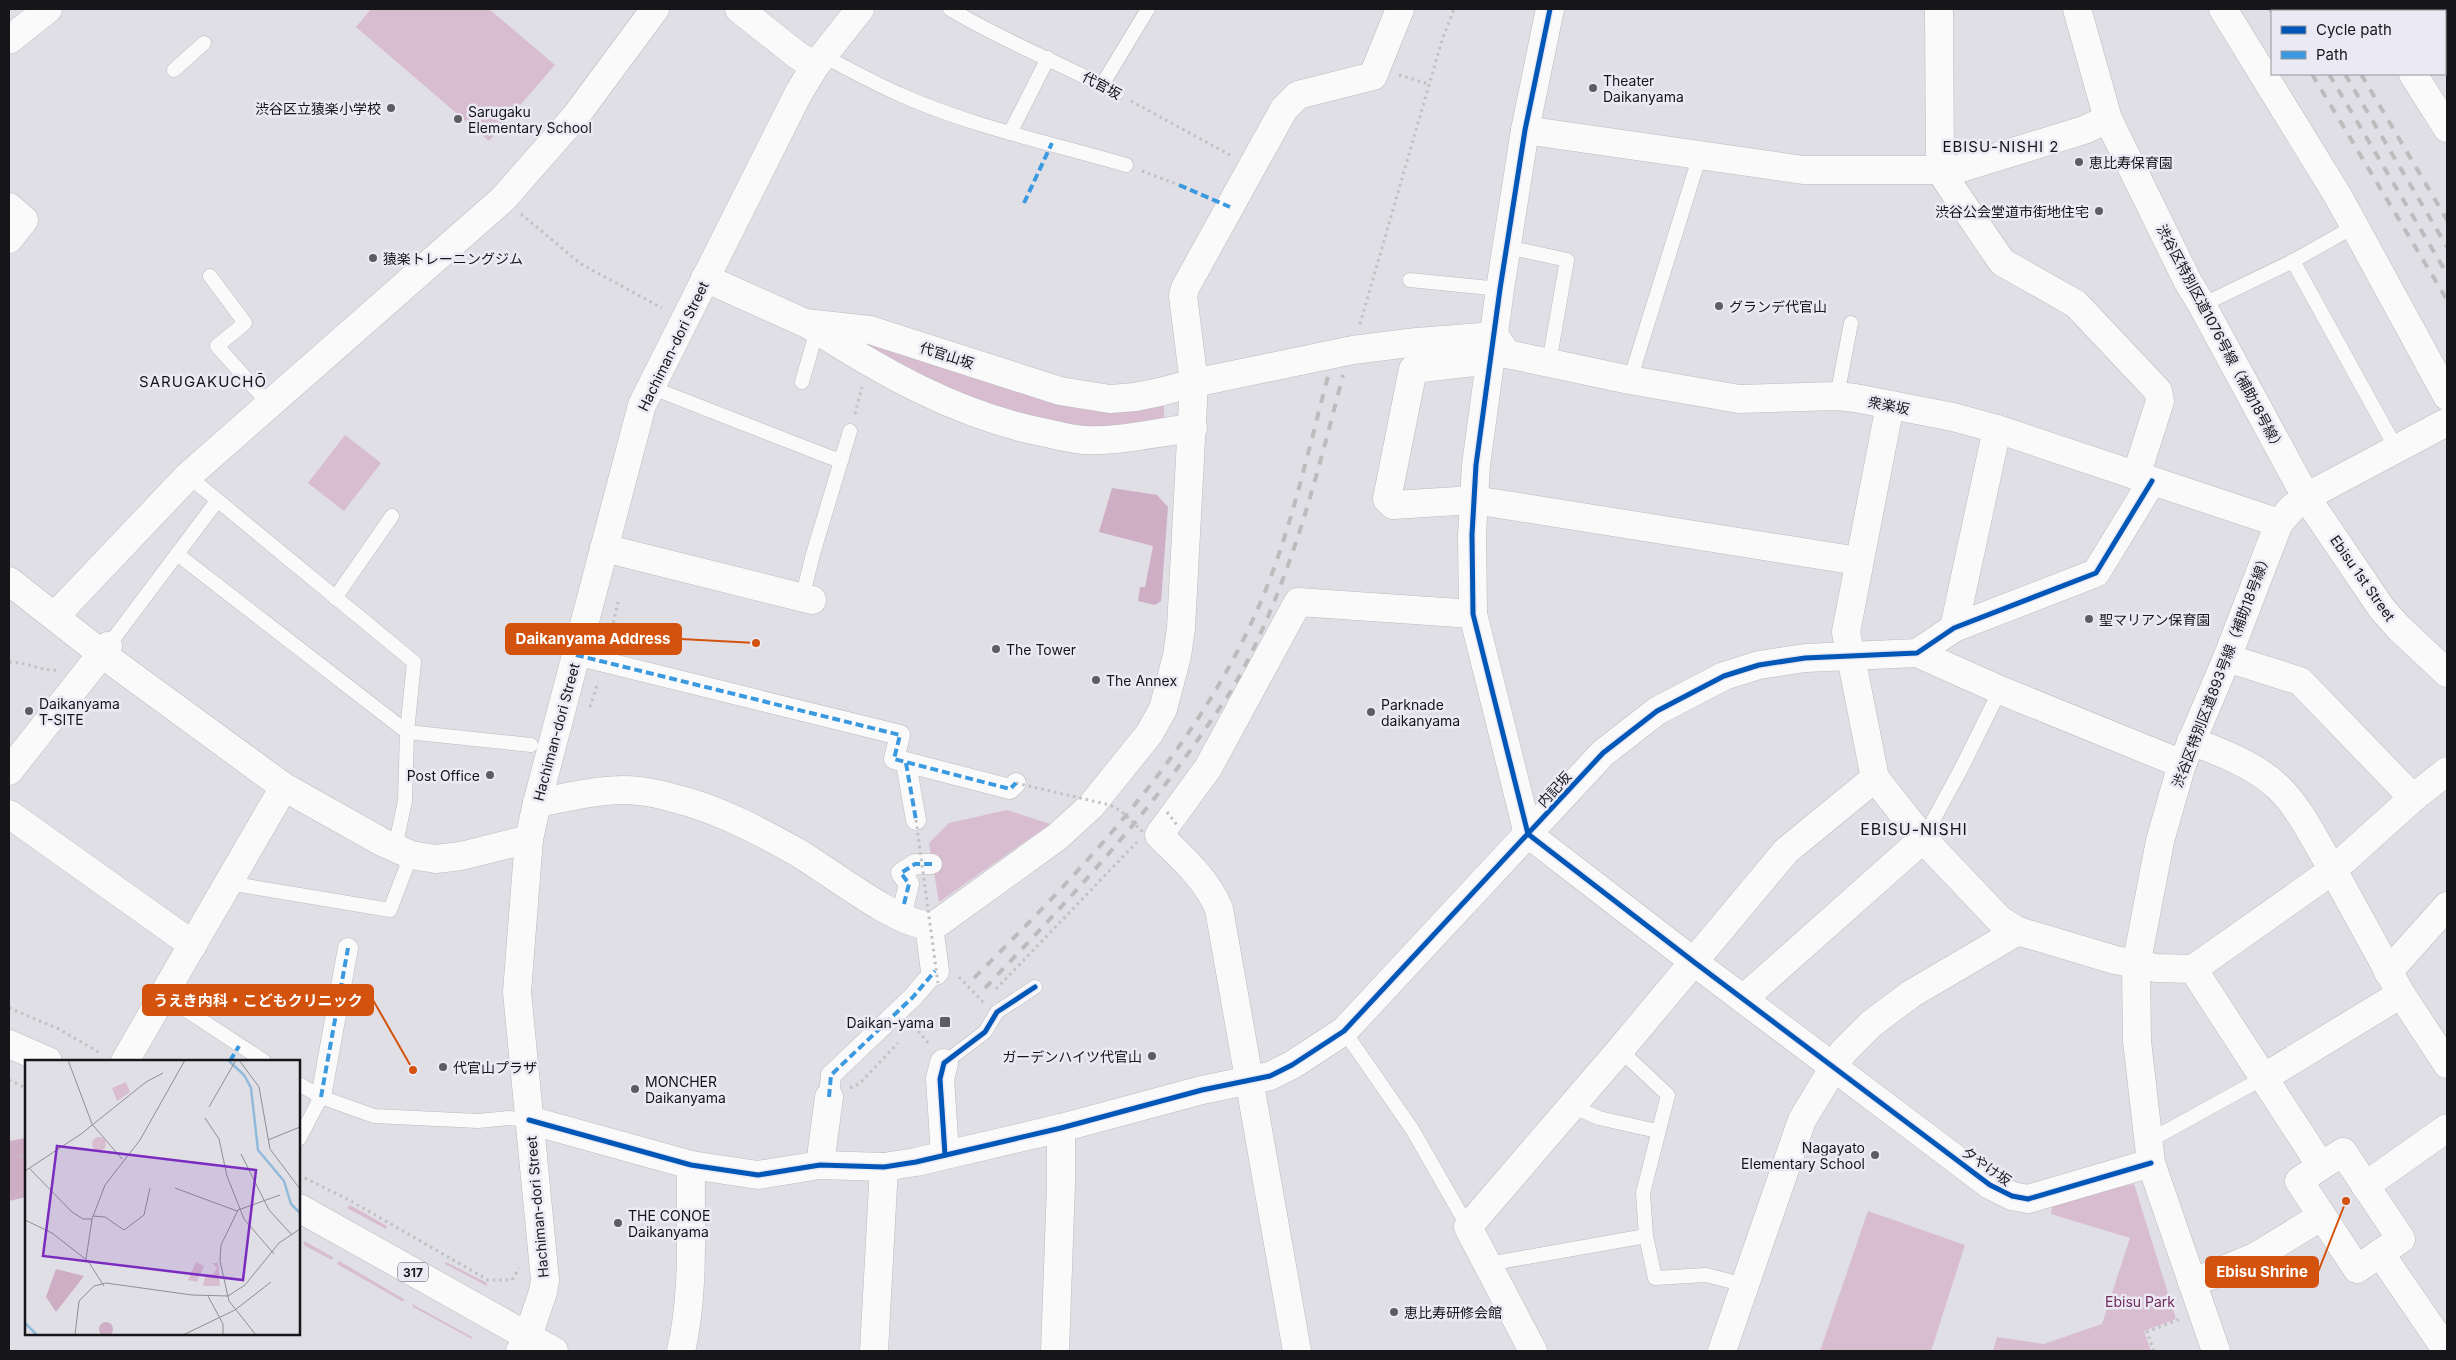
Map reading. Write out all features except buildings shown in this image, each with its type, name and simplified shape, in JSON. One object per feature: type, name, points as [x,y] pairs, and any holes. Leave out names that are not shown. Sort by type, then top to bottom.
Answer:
[{"type":"street","points":[[9,40],[48,9]]},
{"type":"street","points":[[55,616],[188,476],[503,199],[581,109],[655,9]]},
{"type":"street","points":[[739,9],[797,55],[818,61]]},
{"type":"street","name":"Hachiman-dori Street","points":[[524,1343],[543,1292],[545,1280],[517,975],[529,839],[538,803],[636,423],[650,387],[798,94],[818,61],[860,9]]},
{"type":"street","points":[[538,803],[618,790],[640,791],[693,804],[762,834],[796,852],[873,901],[911,921],[929,926],[938,923],[964,906],[1081,817],[1153,727],[1168,696],[1177,656],[1181,618],[1189,462],[1193,428],[1194,383],[1183,296],[1185,288],[1284,109],[1298,95],[1373,76],[1400,9]]},
{"type":"street","points":[[1528,834],[1472,614],[1474,500],[1476,465],[1494,348],[1500,289],[1525,130],[1550,9]]},
{"type":"street","points":[[1917,653],[1954,628],[2096,573],[2144,479],[2160,401],[2158,391],[2076,304],[2002,262],[1940,170],[1939,9]]},
{"type":"street","name":"渋谷区特別区道1076号線（補助18号線）","points":[[2077,9],[2108,118],[2188,282],[2306,497]]},
{"type":"street","points":[[2222,9],[2355,226],[2447,396]]},
{"type":"street","points":[[2414,75],[2447,128]]},
{"type":"street","points":[[1525,130],[1803,170],[1940,170],[1958,169],[2084,130],[2108,118]]},
{"type":"street","points":[[9,207],[24,220],[9,239]]},
{"type":"street","name":"代官山坂","points":[[705,278],[811,327],[870,330],[1060,391],[1110,399],[1136,397],[1352,350],[1417,342],[1494,348]]},
{"type":"street","points":[[811,327],[855,356],[949,404],[1007,425],[1081,440],[1102,440],[1193,428]]},
{"type":"street","points":[[1494,348],[1413,368],[1387,498],[1393,505],[1474,500],[1858,561]]},
{"type":"street","name":"衆楽坂","points":[[1494,348],[1507,354],[1630,380],[1739,399],[1837,396],[1890,405],[1998,429],[2278,523]]},
{"type":"street","points":[[1890,405],[1858,561],[1846,632],[1875,778],[1922,839],[2000,920],[2018,931],[2136,966],[2193,969],[2332,870],[2413,798],[2447,771]]},
{"type":"street","name":"渋谷区特別区道893号線（補助18号線）","points":[[2216,1351],[2149,1153],[2137,1041],[2136,966],[2160,842],[2186,752],[2227,658],[2278,523],[2306,497],[2447,422]]},
{"type":"street","points":[[1954,628],[1998,429]]},
{"type":"street","name":"Ebisu 1st Street","points":[[2306,497],[2382,609],[2399,628],[2447,673]]},
{"type":"street","points":[[604,548],[807,599]]},
{"type":"street","points":[[9,581],[55,616],[99,656],[284,787],[403,852],[423,858],[449,858],[529,839]]},
{"type":"street","points":[[1296,1351],[1250,1081],[1218,909],[1212,893],[1196,872],[1159,835],[1208,768],[1298,602],[1472,614]]},
{"type":"street","points":[[1917,653],[2000,690],[2186,752],[2213,749],[2258,772],[2280,788],[2295,807],[2332,870],[2394,983],[2447,1064]]},
{"type":"street","name":"内記坂","points":[[529,1120],[691,1165],[758,1174],[820,1165],[884,1167],[1061,1128],[1202,1090],[1270,1076],[1292,1065],[1344,1031],[1603,753],[1650,716],[1687,694],[1724,676],[1759,665],[1805,658],[1917,653]]},
{"type":"street","points":[[576,655],[900,736],[894,760],[1010,788],[1016,783]]},
{"type":"street","points":[[9,771],[99,656]]},
{"type":"street","points":[[2227,658],[2300,681],[2413,798]]},
{"type":"street","points":[[906,763],[916,820]]},
{"type":"street","points":[[1533,1351],[1468,1226],[1620,1050],[1786,851],[1875,778]]},
{"type":"street","points":[[116,1059],[164,995],[284,787]]},
{"type":"street","points":[[9,814],[193,945]]},
{"type":"street","name":"夕やけ坂","points":[[1528,834],[1743,1000],[1834,1065],[1990,1185],[2012,1196],[2028,1199],[2149,1153]]},
{"type":"street","points":[[1743,1000],[1922,839]]},
{"type":"street","points":[[904,904],[909,884],[901,873],[915,864],[932,864]]},
{"type":"street","points":[[2263,1078],[2394,983],[2447,906]]},
{"type":"street","points":[[820,1165],[832,1074],[913,997],[937,977],[929,926]]},
{"type":"street","points":[[1722,1351],[1755,1251],[1802,1120],[1843,1052],[1871,1024],[1911,994],[2018,931]]},
{"type":"street","points":[[321,1097],[348,948]]},
{"type":"street","points":[[2193,969],[2321,1166]]},
{"type":"street","points":[[9,1044],[46,1060]]},
{"type":"street","points":[[944,1063],[940,1079],[945,1155]]},
{"type":"street","points":[[1055,1351],[1061,1184],[1061,1128]]},
{"type":"street","points":[[2365,1186],[2447,1128]]},
{"type":"street","points":[[2343,1152],[2401,1239],[2357,1269],[2300,1180],[2321,1166],[2343,1152]]},
{"type":"street","points":[[681,1351],[685,1335],[690,1280],[691,1165]]},
{"type":"street","points":[[874,1351],[884,1167]]},
{"type":"street","name":"317","points":[[300,1209],[524,1343],[554,1351]]},
{"type":"street","points":[[2192,1283],[2255,1257],[2322,1216]]},
{"type":"street","points":[[2380,1253],[2447,1351]]},
{"type":"lane","name":"代官坂","points":[[950,9],[978,26],[1048,58],[1117,93]]},
{"type":"lane","points":[[1102,86],[1148,9]]},
{"type":"lane","points":[[174,70],[204,43]]},
{"type":"lane","points":[[1010,133],[1048,58]]},
{"type":"lane","points":[[818,61],[901,95],[1010,133],[1126,165]]},
{"type":"lane","points":[[1630,380],[1700,156]]},
{"type":"lane","points":[[2202,305],[2293,261],[2355,226]]},
{"type":"lane","points":[[1507,247],[1567,260],[1549,363]]},
{"type":"lane","points":[[2293,261],[2396,448]]},
{"type":"lane","points":[[210,276],[245,323],[217,346],[269,404]]},
{"type":"lane","points":[[1410,280],[1500,289]]},
{"type":"lane","points":[[1837,396],[1851,323]]},
{"type":"lane","points":[[802,382],[811,327]]},
{"type":"lane","points":[[650,387],[832,458],[842,459]]},
{"type":"lane","points":[[807,599],[813,554],[850,430]]},
{"type":"lane","points":[[188,476],[414,662],[407,732],[403,852],[390,910],[228,884]]},
{"type":"lane","points":[[99,656],[217,501]]},
{"type":"lane","points":[[335,598],[392,516]]},
{"type":"lane","points":[[177,554],[407,732],[531,745]]},
{"type":"lane","points":[[1922,839],[1962,767],[2000,690]]},
{"type":"lane","points":[[944,1063],[985,1032],[997,1012],[1035,987]]},
{"type":"lane","points":[[164,995],[262,1060]]},
{"type":"lane","points":[[1344,1031],[1412,1129],[1468,1226]]},
{"type":"lane","points":[[1620,1050],[1668,1095],[1657,1132],[1643,1193],[1646,1236],[1655,1278],[1706,1275],[1745,1286]]},
{"type":"lane","points":[[2149,1153],[2263,1078]]},
{"type":"lane","points":[[300,1085],[321,1097],[374,1116],[478,1121],[509,1118],[529,1120]]},
{"type":"lane","points":[[300,1137],[321,1097]]},
{"type":"lane","points":[[1572,1106],[1599,1118],[1657,1132]]},
{"type":"lane","points":[[1488,1264],[1646,1236]]},
{"type":"path","points":[[1352,350],[1384,247],[1442,40],[1454,9]]},
{"type":"path","points":[[1408,78],[1429,84]]},
{"type":"path","points":[[1126,165],[1179,185]]},
{"type":"path","points":[[503,199],[581,264],[662,308]]},
{"type":"path","points":[[850,430],[864,379]]},
{"type":"path","points":[[9,662],[23,662],[39,670],[99,656]]},
{"type":"path","points":[[1016,783],[1110,805],[1121,811],[1145,834],[1150,829]]},
{"type":"path","points":[[1161,818],[1172,805]]},
{"type":"path","points":[[1167,812],[1177,824]]},
{"type":"path","points":[[916,820],[937,977]]},
{"type":"path","points":[[994,992],[1138,842]]},
{"type":"path","points":[[958,985],[963,981],[984,1004],[987,999]]},
{"type":"path","points":[[9,1008],[59,1029],[116,1059]]},
{"type":"path","points":[[911,1022],[944,1063]]},
{"type":"path","points":[[9,1080],[25,1088]]},
{"type":"path","points":[[20,1155],[25,1158]]},
{"type":"path","points":[[300,1176],[351,1201],[488,1280],[512,1280],[521,1264]]},
{"type":"path","points":[[2154,1351],[2147,1332],[2203,1312]]},
{"type":"green space","points":[[371,9],[489,9],[555,65],[489,141],[356,27]]},
{"type":"green space","points":[[865,337],[1164,401],[1164,423],[1116,432],[1016,418],[859,348]]},
{"type":"green space","points":[[345,435],[381,463],[344,511],[308,483]]},
{"type":"green space","points":[[1007,810],[1050,824],[939,902],[929,843],[949,823]]},
{"type":"green space","name":"Ebisu Park","points":[[2134,1184],[2176,1319],[2144,1331],[2151,1351],[1993,1351],[1997,1337],[2044,1344],[2102,1324],[2130,1238],[2051,1214],[2053,1201]]},
{"type":"green space","points":[[350,1205],[387,1226],[386,1229],[347,1208]]},
{"type":"green space","points":[[1868,1211],[1965,1245],[1931,1351],[1820,1351]]},
{"type":"green space","points":[[304,1241],[333,1257],[332,1260],[305,1246]]},
{"type":"green space","points":[[339,1261],[405,1300],[402,1301],[337,1264]]},
{"type":"green space","points":[[446,1262],[487,1283],[487,1286],[445,1264]]},
{"type":"green space","points":[[412,1304],[472,1337],[472,1339],[413,1307]]},
{"type":"shaded area","points":[[1112,488],[1157,495],[1168,507],[1161,601],[1155,605],[1138,601],[1140,587],[1145,587],[1153,546],[1099,532]]},
{"type":"shaded area","points":[[25,1138],[25,1197],[9,1201],[9,1141]]},
{"type":"railway","points":[[2313,75],[2447,300]]},
{"type":"railway","points":[[2330,75],[2447,274]]},
{"type":"railway","points":[[2346,75],[2447,247]]},
{"type":"railway","points":[[2362,75],[2447,220]]},
{"type":"railway","points":[[974,978],[1054,896],[1131,809],[1166,764],[1199,716],[1229,667],[1255,615],[1278,556],[1297,496],[1329,373]]},
{"type":"railway","points":[[985,988],[1097,867],[1150,804],[1216,713],[1242,671],[1275,600],[1289,564],[1313,489],[1343,375]]},
{"type":"marked path","points":[[1024,203],[1052,143]]},
{"type":"marked path","points":[[1179,185],[1230,207]]},
{"type":"marked path","points":[[576,655],[900,735],[894,759],[1010,789],[1016,783]]},
{"type":"marked path","points":[[906,763],[916,820]]},
{"type":"marked path","points":[[904,904],[909,884],[901,873],[915,864],[932,864]]},
{"type":"marked path","points":[[321,1097],[348,948]]},
{"type":"marked path","points":[[829,1097],[831,1075],[913,997],[935,971]]},
{"type":"marked path","points":[[231,1060],[239,1046]]},
{"type":"cycle path","points":[[1550,9],[1525,130],[1500,289],[1476,465],[1472,535],[1473,614],[1528,834],[1990,1185],[2012,1196],[2028,1199],[2151,1163]]},
{"type":"cycle path","points":[[529,1120],[691,1165],[758,1175],[820,1165],[884,1167],[916,1162],[1061,1128],[1202,1090],[1270,1076],[1292,1065],[1344,1031],[1603,753],[1657,711],[1724,676],[1759,665],[1805,658],[1917,653],[1954,628],[2096,573],[2152,481]]},
{"type":"cycle path","points":[[945,1155],[940,1079],[944,1063],[985,1032],[997,1012],[1035,987]]},
{"type":"place","name":"Theater Daikanyama","points":[[1593,88]]},
{"type":"place","name":"渋谷区立猿楽小学校","points":[[391,108]]},
{"type":"place","name":"Sarugaku Elementary School","points":[[458,119]]},
{"type":"place","name":"恵比寿保育園","points":[[2079,162]]},
{"type":"place","name":"渋谷公会堂道市街地住宅","points":[[2099,211]]},
{"type":"place","name":"猿楽トレーニングジム","points":[[373,258]]},
{"type":"place","name":"グランデ代官山","points":[[1719,306]]},
{"type":"place","name":"聖マリアン保育園","points":[[2089,619]]},
{"type":"place","name":"Daikanyama Address","points":[[756,643]]},
{"type":"place","name":"The Tower","points":[[996,649]]},
{"type":"place","name":"The Annex","points":[[1096,680]]},
{"type":"place","name":"Daikanyama T-SITE","points":[[29,711]]},
{"type":"place","name":"Parknade daikanyama","points":[[1371,712]]},
{"type":"place","name":"Post Office","points":[[490,775]]},
{"type":"place","name":"Daikan-yama","points":[[945,1022]]},
{"type":"place","name":"ガーデンハイツ代官山","points":[[1152,1056]]},
{"type":"place","name":"代官山プラザ","points":[[443,1067]]},
{"type":"place","name":"うえき内科・こどもクリニック","points":[[413,1070]]},
{"type":"place","name":"MONCHER Daikanyama","points":[[635,1089]]},
{"type":"place","name":"Nagayato Elementary School","points":[[1875,1155]]},
{"type":"place","name":"Ebisu Shrine","points":[[2346,1201]]},
{"type":"place","name":"THE CONOE Daikanyama","points":[[618,1223]]},
{"type":"place","name":"恵比寿研修会館","points":[[1394,1312]]},
{"type":"district","name":"EBISU-NISHI 2","points":[[2001,146]]},
{"type":"district","name":"SARUGAKUCHŌ","points":[[203,381]]},
{"type":"district","name":"EBISU-NISHI","points":[[1914,829]]}]
